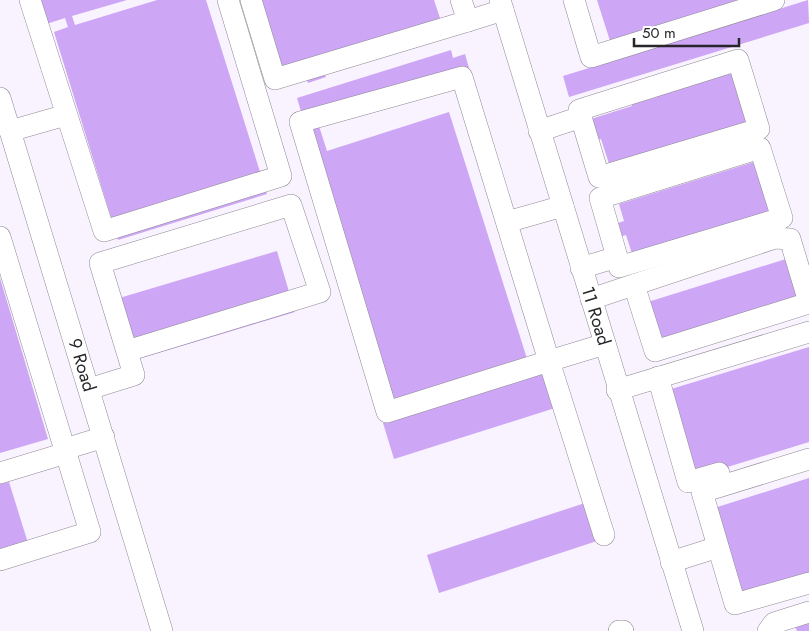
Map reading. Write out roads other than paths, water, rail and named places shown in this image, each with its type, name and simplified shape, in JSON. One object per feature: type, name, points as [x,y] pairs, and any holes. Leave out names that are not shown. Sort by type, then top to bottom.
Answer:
[{"type":"street","points":[[30,0],[104,231],[281,176],[228,0]]},
{"type":"street","points":[[251,0],[275,79],[468,21],[501,5]]},
{"type":"street","points":[[461,0],[468,21]]},
{"type":"street","points":[[574,0],[592,57],[774,0]]},
{"type":"street","name":"11 Road","points":[[501,5],[693,631]]},
{"type":"street","points":[[738,60],[759,129],[600,177],[581,117],[579,110],[738,60]]},
{"type":"street","points":[[604,535],[549,361],[462,77],[300,122],[388,412],[549,361],[605,344]]},
{"type":"street","name":"9 Road","points":[[0,98],[162,631]]},
{"type":"street","points":[[10,131],[66,115]]},
{"type":"street","points":[[539,131],[581,117]]},
{"type":"street","points":[[760,148],[782,218],[619,267],[617,257],[600,198],[760,148]]},
{"type":"street","points":[[89,389],[134,375],[100,263],[291,205],[320,292],[127,351]]},
{"type":"street","points":[[507,222],[562,206]]},
{"type":"street","points":[[0,237],[90,532],[0,560]]},
{"type":"street","points":[[591,299],[775,238],[790,240],[809,302],[655,351],[634,285]]},
{"type":"street","points":[[581,268],[617,257]]},
{"type":"street","points":[[618,390],[809,332]]},
{"type":"street","points":[[658,377],[688,482],[809,445]]},
{"type":"street","points":[[0,473],[104,437]]},
{"type":"street","points":[[809,459],[702,492],[735,604],[809,583]]},
{"type":"street","points":[[671,562],[718,547]]},
{"type":"street","points":[[768,631],[774,623],[809,612]]}]
